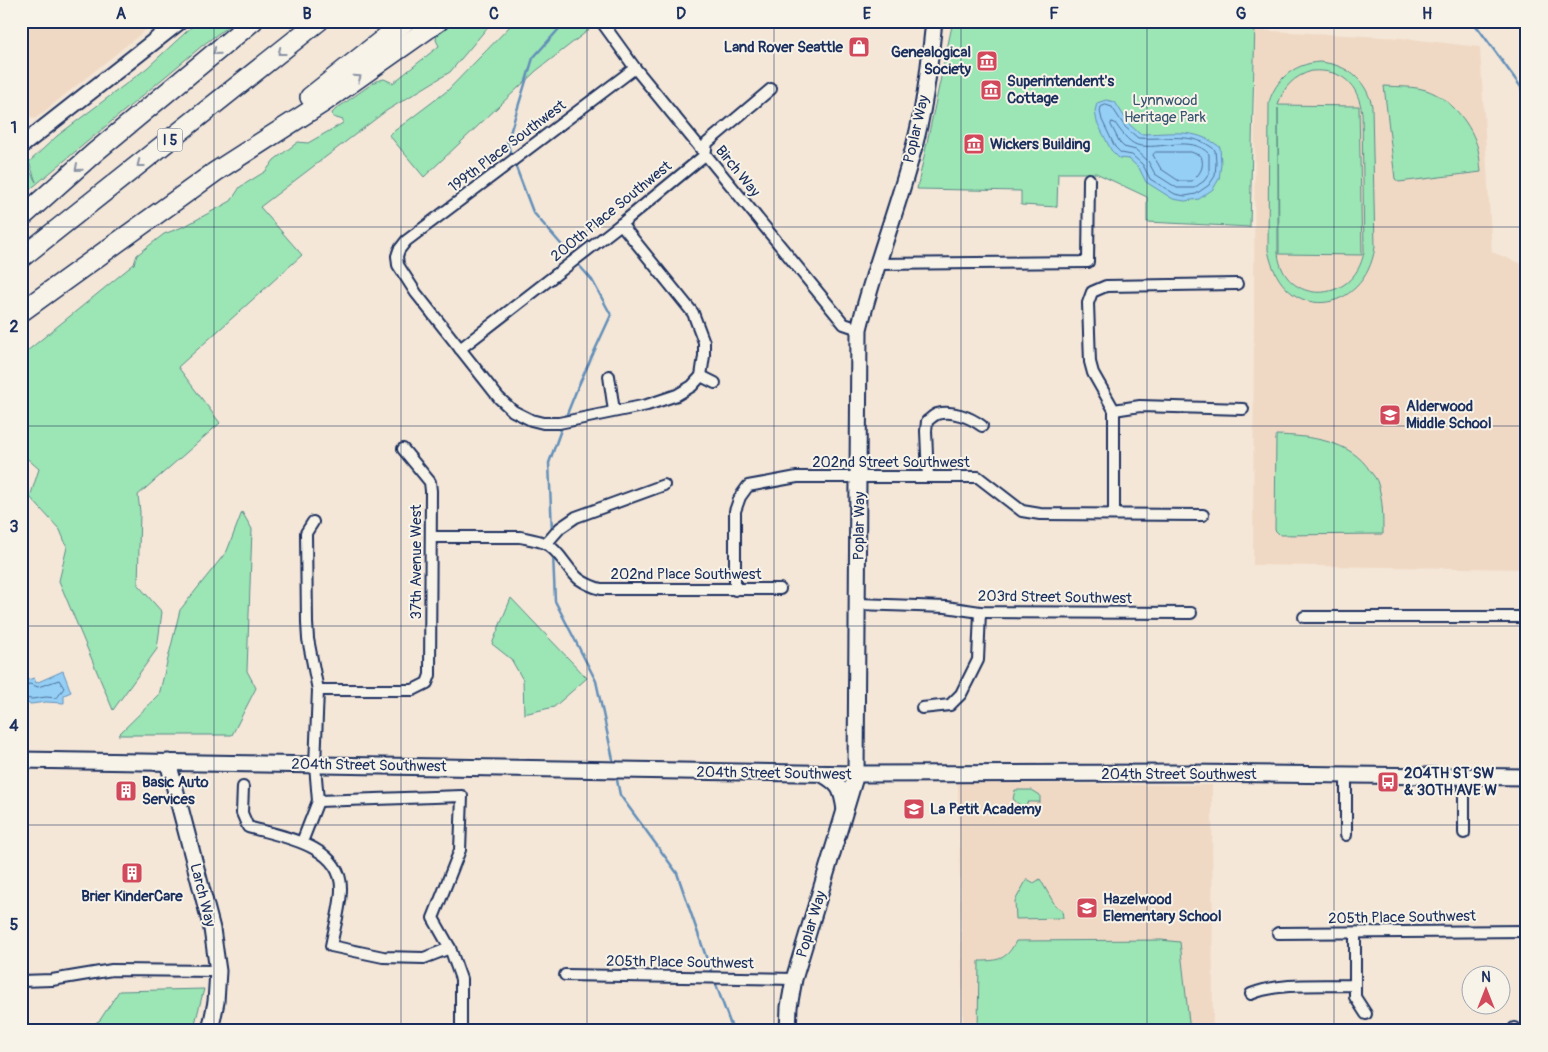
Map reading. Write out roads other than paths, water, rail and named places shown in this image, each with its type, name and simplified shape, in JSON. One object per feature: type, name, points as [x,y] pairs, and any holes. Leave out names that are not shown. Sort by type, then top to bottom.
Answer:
[{"type":"highway","points":[[21,218],[94,153],[253,21]]},
{"type":"highway","name":"I 5","points":[[21,258],[319,21]]},
{"type":"highway","points":[[21,326],[406,21]]},
{"type":"highway","points":[[21,312],[215,172],[324,102],[439,21]]},
{"type":"street","points":[[21,146],[180,21]]},
{"type":"street","name":"Birch Way","points":[[600,21],[635,68],[844,324],[859,329]]},
{"type":"street","name":"Poplar Way","points":[[788,1031],[789,1007],[794,980],[856,774],[860,476],[859,329],[917,134],[928,76],[934,21]]},
{"type":"street","name":"199th Place Southwest","points":[[460,349],[416,293],[398,265],[399,250],[406,241],[635,68]]},
{"type":"street","name":"200th Place Southwest","points":[[460,349],[621,224],[706,155],[707,143],[771,89]]},
{"type":"street","points":[[877,264],[1088,262],[1089,179]]},
{"type":"street","points":[[460,349],[499,398],[513,411],[531,420],[543,423],[559,423],[647,405],[677,395],[692,386],[701,376],[704,356],[704,342],[694,314],[621,224]]},
{"type":"street","points":[[1114,514],[1114,410],[1093,373],[1090,362],[1088,303],[1092,292],[1106,286],[1237,284]]},
{"type":"street","points":[[609,376],[614,411]]},
{"type":"street","points":[[701,376],[715,384]]},
{"type":"street","points":[[1114,410],[1140,406],[1243,409]]},
{"type":"street","points":[[928,477],[927,421],[936,414],[950,414],[963,416],[982,426]]},
{"type":"street","name":"37th Avenue West","points":[[318,690],[404,690],[420,687],[426,683],[430,675],[430,482],[403,449]]},
{"type":"street","name":"202nd Street Southwest","points":[[735,590],[736,511],[740,497],[748,486],[796,477],[978,477],[1022,511],[1040,514],[1203,516]]},
{"type":"street","points":[[546,544],[560,528],[576,517],[664,484]]},
{"type":"street","points":[[302,842],[318,801],[315,764],[318,690],[307,622],[306,533],[313,522]]},
{"type":"street","name":"202nd Place Southwest","points":[[431,537],[520,537],[546,544],[555,551],[578,579],[588,585],[601,589],[780,589]]},
{"type":"street","name":"203rd Street Southwest","points":[[858,604],[946,607],[980,612],[1191,613]]},
{"type":"street","points":[[922,708],[950,705],[961,694],[978,660],[980,612]]},
{"type":"street","points":[[1304,617],[1527,617]]},
{"type":"street","name":"204th Street Southwest","points":[[21,760],[822,774],[1195,773],[1527,777]]},
{"type":"street","name":"Larch Way","points":[[168,762],[212,929],[218,972],[216,1002],[210,1031]]},
{"type":"street","points":[[822,774],[834,780],[840,787],[846,810]]},
{"type":"street","points":[[1346,775],[1346,835]]},
{"type":"street","points":[[1464,777],[1464,832]]},
{"type":"street","points":[[243,787],[242,813],[248,827],[302,842],[324,854],[338,872],[341,888],[331,946],[383,957],[424,958],[450,948]]},
{"type":"street","points":[[318,801],[462,796],[460,850],[433,918],[450,948],[461,979],[461,1027]]},
{"type":"street","name":"205th Place Southwest","points":[[1278,933],[1527,931]]},
{"type":"street","points":[[1354,933],[1354,997],[1366,1014]]},
{"type":"street","points":[[21,981],[52,980],[112,970],[218,972]]},
{"type":"street","name":"205th Place Southwest","points":[[565,975],[794,980]]},
{"type":"street","points":[[1251,994],[1261,989],[1281,987],[1354,985]]},
{"type":"water","points":[[1106,100],[1115,102],[1129,124],[1140,134],[1191,134],[1220,147],[1221,164],[1219,179],[1213,189],[1199,199],[1185,201],[1173,199],[1146,182],[1139,168],[1129,159],[1119,158],[1111,150],[1097,122],[1095,111],[1097,103]]},
{"type":"water","points":[[63,671],[71,692],[64,695],[64,703],[46,702],[31,704],[21,702],[21,682],[34,678],[36,683]]},
{"type":"waterway","points":[[512,157],[507,143],[533,58],[566,21]]},
{"type":"waterway","points":[[1471,21],[1521,87],[1527,110]]},
{"type":"waterway","points":[[514,162],[533,212],[573,258]]},
{"type":"waterway","points":[[565,419],[611,315],[592,280],[577,263]]},
{"type":"waterway","points":[[552,531],[549,463],[563,424]]},
{"type":"waterway","points":[[553,554],[555,601],[596,681],[614,764]]},
{"type":"waterway","points":[[616,775],[620,795],[677,873],[712,974]]},
{"type":"waterway","points":[[714,979],[733,1031]]},
{"type":"place","name":"Land Rover Seattle","points":[[859,47]]},
{"type":"place","name":"Genealogical Society","points":[[987,61]]},
{"type":"place","name":"Superintendent's Cottage","points":[[991,90]]},
{"type":"place","name":"Wickers Building","points":[[974,144]]},
{"type":"place","name":"Alderwood Middle School","points":[[1390,415]]},
{"type":"place","name":"204TH ST SW & 30TH AVE W","points":[[1388,782]]},
{"type":"place","name":"Basic Auto Services","points":[[126,791]]},
{"type":"place","name":"La Petit Academy","points":[[914,809]]},
{"type":"place","name":"Brier KinderCare","points":[[132,873]]},
{"type":"place","name":"Hazelwood Elementary School","points":[[1087,908]]},
{"type":"park label","name":"Lynnwood Heritage Park","points":[[1165,108]]}]
